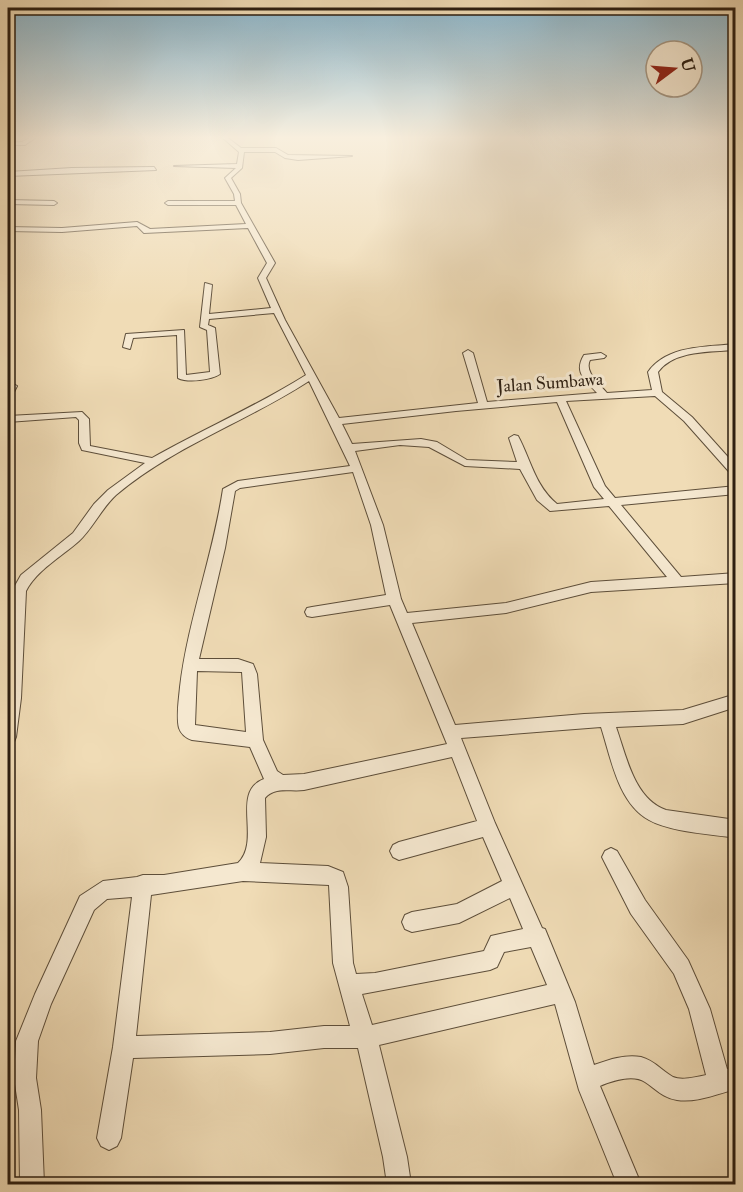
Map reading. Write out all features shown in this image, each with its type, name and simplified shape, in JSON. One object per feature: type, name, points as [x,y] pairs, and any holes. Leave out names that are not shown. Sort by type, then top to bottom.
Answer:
[{"type":"street","points":[[237,194],[238,203],[271,265],[262,276],[357,468],[377,525],[394,599],[423,664],[488,827],[561,992],[576,1034],[587,1079],[629,1185]]},
{"type":"street","points":[[8,202],[54,203]]},
{"type":"street","points":[[168,203],[238,203]]},
{"type":"street","points":[[9,231],[53,231],[137,224],[143,226],[144,231],[251,225]]},
{"type":"street","points":[[127,347],[129,336],[199,330],[204,322],[208,285]]},
{"type":"street","points":[[204,322],[277,310]]},
{"type":"street","points":[[181,332],[182,376],[184,378],[211,375],[215,372],[210,328],[204,322]]},
{"type":"street","points":[[735,347],[679,355],[662,360],[653,372],[657,393],[688,419],[735,473]]},
{"type":"street","points":[[468,353],[483,405]]},
{"type":"street","points":[[602,356],[587,357],[583,365],[584,371],[604,396]]},
{"type":"street","points":[[8,736],[13,698],[17,602],[26,578],[81,532],[106,498],[153,462],[203,433],[272,401],[311,376]]},
{"type":"street","points":[[8,396],[12,386]]},
{"type":"street","name":"Jalan Sumbawa","points":[[336,422],[560,398],[657,393]]},
{"type":"street","points":[[560,398],[600,487],[615,502],[678,582]]},
{"type":"street","points":[[8,421],[78,414],[84,419],[86,448],[153,462]]},
{"type":"street","points":[[514,438],[524,466],[540,497],[550,507],[735,490]]},
{"type":"street","points":[[348,448],[427,442],[449,452],[465,463],[524,466]]},
{"type":"street","points":[[255,740],[189,731],[188,691],[201,611],[224,527],[231,486],[357,468]]},
{"type":"street","points":[[402,619],[506,608],[591,587],[735,578]]},
{"type":"street","points":[[312,612],[394,599]]},
{"type":"street","points":[[192,665],[238,665],[248,668],[255,740],[275,782]]},
{"type":"street","points":[[450,732],[606,720],[683,717],[735,700]]},
{"type":"street","points":[[606,720],[628,786],[639,801],[654,814],[735,829]]},
{"type":"street","points":[[243,872],[253,859],[256,848],[255,795],[263,787],[275,782],[282,784],[304,782],[456,749]]},
{"type":"street","points":[[399,851],[488,827]]},
{"type":"street","points":[[587,1079],[613,1071],[640,1068],[647,1070],[671,1088],[688,1090],[727,1080],[681,967],[638,907],[611,857]]},
{"type":"street","points":[[32,1185],[30,1110],[25,1068],[27,1041],[87,903],[103,890],[143,884],[164,884],[243,872],[328,875],[336,879],[339,886],[343,963],[357,1017],[366,1037],[395,1157],[399,1185]]},
{"type":"street","points":[[109,1138],[124,1047],[143,884]]},
{"type":"street","points":[[412,922],[459,913],[515,885]]},
{"type":"street","points":[[348,985],[375,983],[490,960],[498,943],[538,936]]},
{"type":"street","points":[[124,1047],[201,1047],[324,1037],[366,1037],[561,992]]}]
